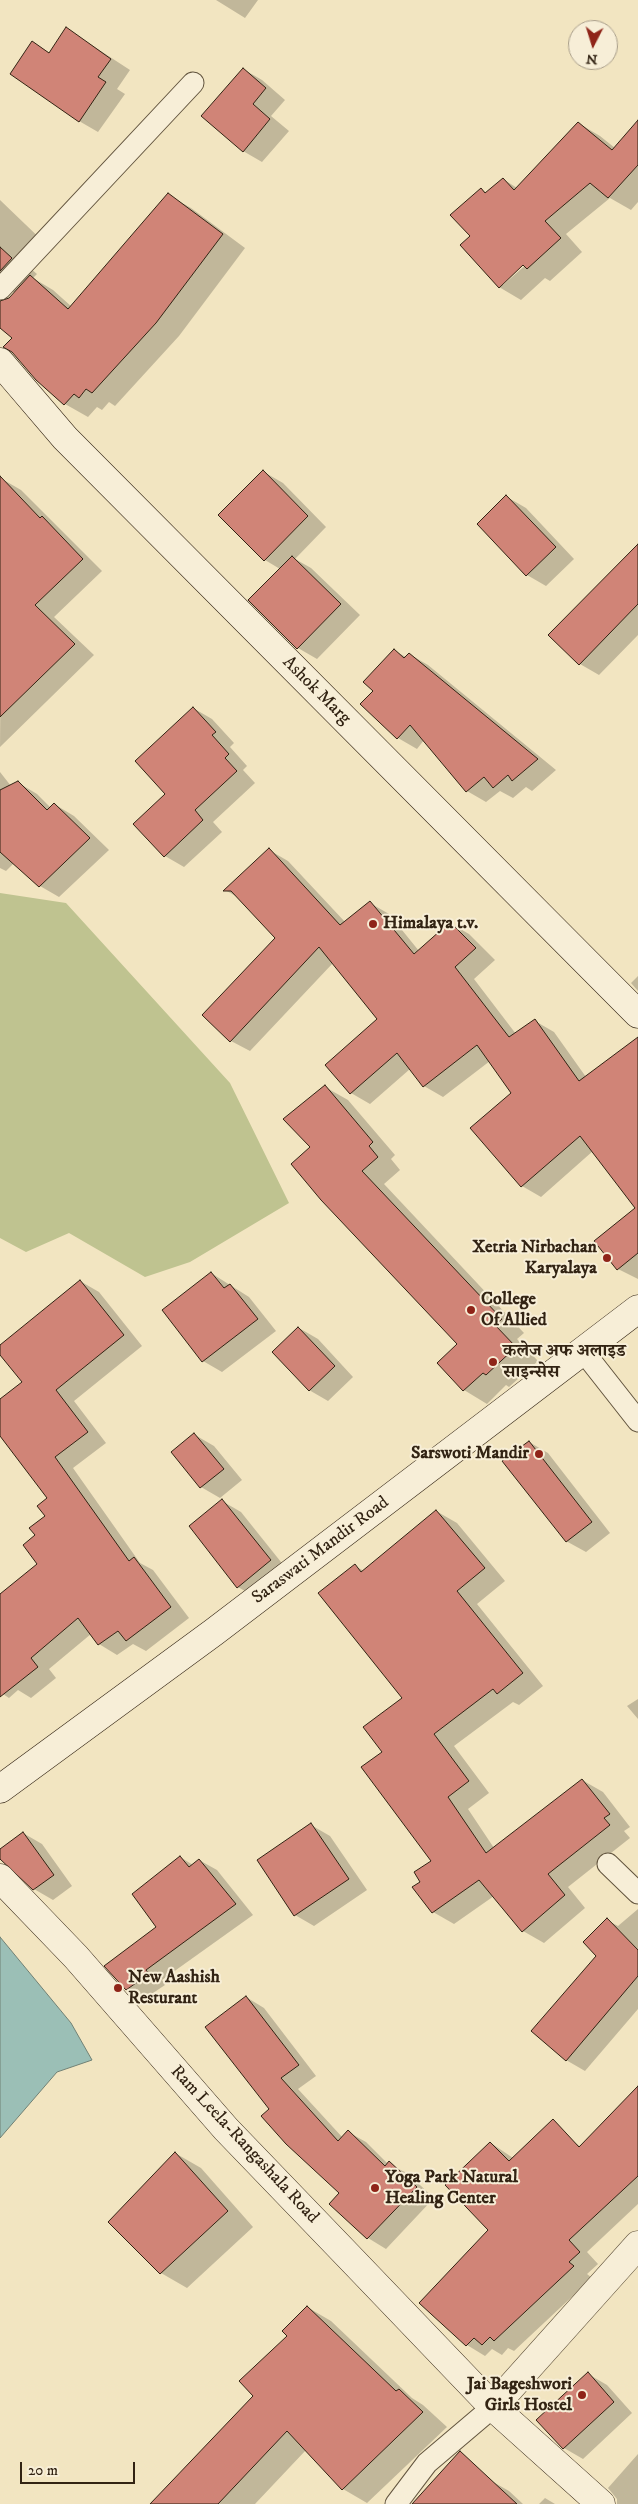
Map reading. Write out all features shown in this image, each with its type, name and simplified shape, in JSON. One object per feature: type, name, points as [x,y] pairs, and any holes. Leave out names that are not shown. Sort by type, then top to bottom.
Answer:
[{"type":"street","name":"Ashok Marg","points":[[0,362],[64,438],[638,1014]]},
{"type":"street","name":"Saraswati Mandir Road","points":[[0,1788],[222,1626],[638,1309]]},
{"type":"street","name":"Ram Leela-Rangashala Road","points":[[0,1878],[76,1957],[226,2129],[493,2407],[601,2504]]},
{"type":"street","points":[[493,2407],[638,2246]]},
{"type":"lane","points":[[0,288],[193,83]]},
{"type":"lane","points":[[583,1351],[638,1421]]},
{"type":"lane","points":[[608,1864],[638,1892]]},
{"type":"lane","points":[[396,2504],[427,2463],[493,2407]]},
{"type":"green space","points":[[0,893],[66,903],[230,1083],[289,1203],[190,1262],[145,1277],[69,1233],[26,1252],[0,1238]]},
{"type":"water","points":[[0,1937],[71,2023],[92,2060],[57,2072],[0,2138]]},
{"type":"building","points":[[66,27],[111,59],[98,77],[106,82],[79,122],[10,74],[32,41],[49,53]]},
{"type":"building","points":[[243,68],[266,88],[253,104],[270,119],[243,152],[201,116]]},
{"type":"building","points":[[638,120],[638,165],[608,198],[590,183],[545,221],[561,238],[527,269],[523,265],[499,288],[460,245],[470,236],[450,215],[481,188],[485,193],[503,178],[514,190],[578,122],[612,150]]},
{"type":"building","points":[[168,193],[223,234],[156,323],[92,393],[86,389],[79,398],[74,394],[64,405],[36,380],[12,352],[3,347],[12,338],[0,328],[0,301],[9,298],[30,275],[68,309]]},
{"type":"building","points":[[0,247],[12,258],[0,271]]},
{"type":"building","points":[[263,470],[308,516],[264,561],[218,515]]},
{"type":"building","points":[[0,476],[83,559],[35,605],[75,644],[0,717]]},
{"type":"building","points":[[506,495],[556,547],[526,576],[477,524]]},
{"type":"building","points":[[638,544],[638,604],[579,665],[548,635]]},
{"type":"building","points":[[292,556],[341,604],[297,649],[248,600]]},
{"type":"building","points":[[394,649],[404,658],[409,653],[538,759],[512,781],[508,775],[493,788],[484,777],[466,792],[410,725],[397,739],[360,704],[373,691],[363,682]]},
{"type":"building","points":[[193,707],[216,732],[212,735],[229,754],[225,758],[237,771],[195,810],[203,820],[164,857],[133,824],[165,794],[135,761]]},
{"type":"building","points":[[18,781],[47,810],[54,803],[90,838],[39,887],[0,852],[0,790]]},
{"type":"building","points":[[269,848],[340,925],[370,901],[414,954],[450,922],[476,948],[455,967],[509,1037],[535,1019],[579,1081],[638,1037],[638,1253],[617,1270],[594,1241],[635,1208],[580,1136],[521,1187],[470,1128],[511,1093],[477,1045],[423,1087],[397,1053],[350,1094],[325,1065],[377,1019],[319,947],[230,1042],[202,1015],[275,938],[231,891],[223,891]]},
{"type":"building","points":[[325,1085],[373,1142],[369,1146],[378,1157],[362,1171],[502,1319],[495,1325],[516,1347],[486,1375],[483,1373],[463,1391],[437,1363],[457,1344],[321,1200],[291,1164],[310,1147],[283,1119]]},
{"type":"building","points":[[211,1272],[224,1288],[230,1284],[258,1319],[202,1362],[162,1310]]},
{"type":"building","points":[[80,1280],[124,1335],[56,1390],[88,1432],[55,1457],[129,1561],[134,1557],[171,1607],[126,1641],[118,1631],[98,1645],[78,1618],[31,1658],[38,1667],[0,1697],[0,1594],[37,1564],[23,1545],[35,1535],[29,1528],[45,1516],[37,1506],[47,1498],[0,1436],[0,1399],[22,1382],[0,1355],[0,1345]]},
{"type":"building","points":[[298,1327],[335,1366],[309,1391],[272,1352]]},
{"type":"building","points":[[194,1433],[224,1469],[200,1488],[171,1452]]},
{"type":"building","points":[[529,1441],[592,1522],[566,1542],[502,1461]]},
{"type":"building","points":[[222,1499],[271,1560],[237,1588],[189,1526]]},
{"type":"building","points":[[436,1510],[485,1568],[457,1591],[523,1673],[497,1694],[493,1689],[434,1734],[469,1781],[448,1797],[486,1853],[582,1779],[610,1814],[604,1818],[610,1825],[548,1874],[565,1895],[522,1932],[479,1880],[432,1913],[412,1887],[420,1882],[414,1872],[431,1861],[361,1767],[382,1752],[363,1727],[402,1698],[318,1593],[355,1564],[361,1572]]},
{"type":"building","points":[[311,1823],[349,1879],[294,1916],[257,1860]]},
{"type":"building","points":[[23,1832],[54,1875],[33,1890],[0,1859],[0,1849]]},
{"type":"building","points":[[180,1856],[189,1867],[199,1859],[236,1904],[146,1970],[149,1974],[126,1990],[104,1966],[156,1927],[132,1894]]},
{"type":"building","points":[[607,1918],[638,1950],[638,1976],[566,2061],[531,2031],[596,1956],[583,1942]]},
{"type":"building","points":[[246,1996],[299,2065],[281,2078],[338,2141],[348,2130],[385,2166],[389,2161],[417,2187],[367,2239],[329,2204],[339,2193],[286,2144],[261,2116],[269,2109],[205,2027]]},
{"type":"building","points":[[638,2086],[638,2176],[569,2240],[580,2252],[569,2262],[574,2266],[494,2341],[490,2337],[482,2345],[474,2338],[466,2346],[419,2303],[488,2230],[445,2185],[490,2142],[509,2161],[553,2119],[579,2147]]},
{"type":"building","points":[[175,2152],[228,2211],[160,2274],[108,2222]]},
{"type":"building","points":[[307,2306],[396,2391],[399,2389],[423,2412],[342,2490],[287,2431],[218,2504],[150,2504],[253,2396],[239,2381],[287,2336],[282,2331]]},
{"type":"building","points":[[588,2372],[614,2402],[563,2449],[536,2420]]},
{"type":"building","points":[[460,2451],[517,2504],[412,2504]]},
{"type":"place","name":"Himalaya t.v.","points":[[373,924]]},
{"type":"place","name":"Xetria Nirbachan Karyalaya","points":[[607,1258]]},
{"type":"place","name":"College Of Allied","points":[[471,1310]]},
{"type":"place","name":"कलेज अफ अलाइड साइन्सेस","points":[[493,1362]]},
{"type":"place","name":"Sarswoti Mandir","points":[[539,1454]]},
{"type":"place","name":"New Aashish Resturant","points":[[118,1988]]},
{"type":"place","name":"Yoga Park Natural Healing Center","points":[[375,2188]]},
{"type":"place","name":"Jai Bageshwori Girls Hostel","points":[[582,2395]]}]
